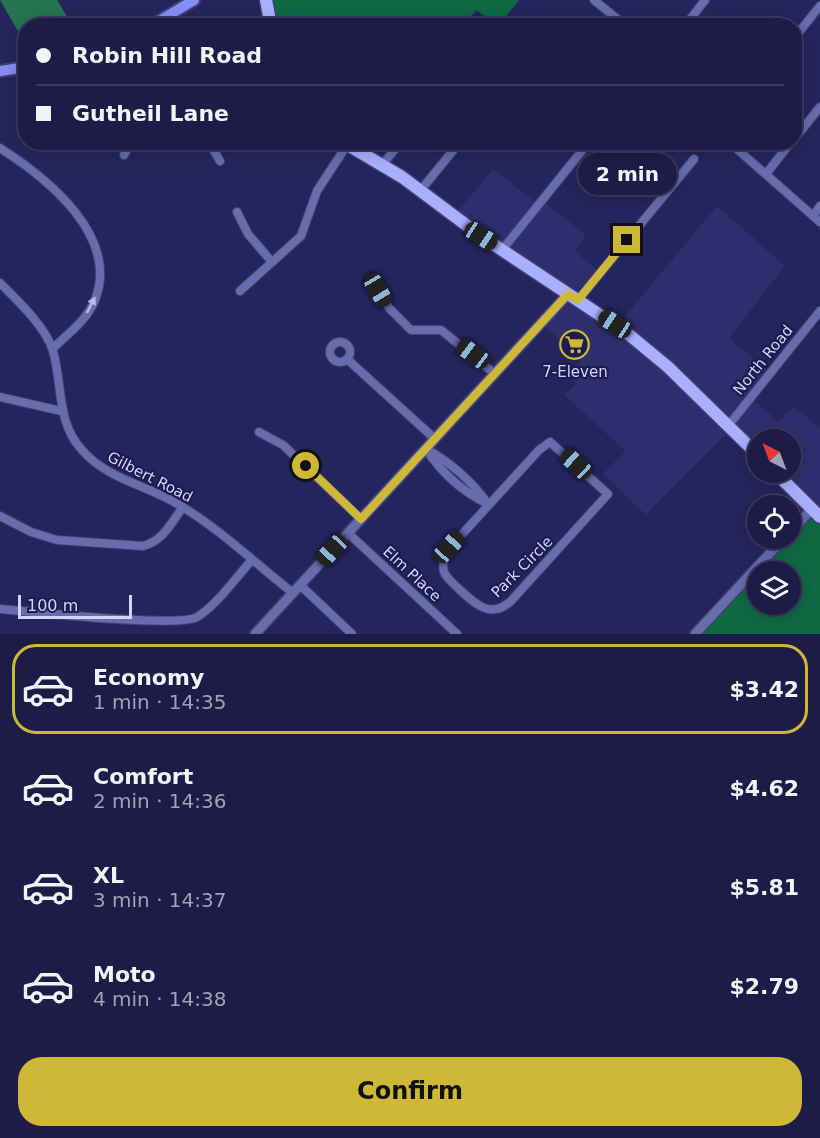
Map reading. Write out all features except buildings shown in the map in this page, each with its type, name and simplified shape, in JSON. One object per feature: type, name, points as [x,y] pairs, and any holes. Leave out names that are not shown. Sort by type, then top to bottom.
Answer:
[{"type":"main road","points":[[164,18],[194,0]]},
{"type":"main road","points":[[266,0],[270,18]]},
{"type":"main road","points":[[0,71],[18,68]]},
{"type":"main road","points":[[356,150],[420,190],[502,250],[644,346],[747,444]]},
{"type":"main road","points":[[786,483],[816,513]]},
{"type":"street","points":[[594,0],[616,18]]},
{"type":"street","points":[[691,18],[705,0]]},
{"type":"street","points":[[802,28],[820,6]]},
{"type":"street","points":[[802,129],[820,107]]},
{"type":"street","points":[[0,148],[46,182],[77,216],[97,251],[100,270],[95,300],[84,318],[53,348],[31,315],[0,283]]},
{"type":"street","points":[[124,155],[127,150]]},
{"type":"street","points":[[214,150],[220,160]]},
{"type":"street","points":[[240,291],[301,236],[317,191],[341,150]]},
{"type":"street","points":[[382,165],[394,150]]},
{"type":"street","points":[[420,190],[453,150]]},
{"type":"street","points":[[502,250],[583,150]]},
{"type":"street","points":[[738,150],[820,222]]},
{"type":"street","points":[[766,174],[785,150]]},
{"type":"street","points":[[255,634],[495,374],[573,297],[694,159]]},
{"type":"street","points":[[813,216],[820,206]]},
{"type":"street","points":[[237,212],[248,234],[272,262]]},
{"type":"street","points":[[378,290],[389,308],[411,330],[441,330],[495,374]]},
{"type":"street","name":"North Road","points":[[728,426],[820,311]]},
{"type":"street","name":"Gilbert Road","points":[[53,348],[60,381],[61,411],[75,441],[97,465],[113,476],[161,495],[183,507],[293,593]]},
{"type":"street","points":[[347,359],[435,439]]},
{"type":"street","points":[[0,397],[61,411]]},
{"type":"street","points":[[259,432],[283,445],[361,519]]},
{"type":"street","name":"Park Circle","points":[[550,442],[608,494],[511,602],[504,608],[493,611],[483,610],[466,596],[447,577],[443,565],[449,547],[489,504],[550,442]]},
{"type":"street","points":[[426,449],[442,457],[478,490],[489,504]]},
{"type":"street","points":[[0,516],[32,532],[57,540],[143,546],[163,536],[183,507]]},
{"type":"street","points":[[801,524],[816,513]]},
{"type":"street","name":"Elm Place","points":[[348,533],[457,634]]},
{"type":"street","points":[[695,634],[774,549]]},
{"type":"street","points":[[0,609],[108,618],[189,620],[206,609],[252,560]]},
{"type":"street","points":[[300,585],[352,634]]},
{"type":"shaded area","points":[[493,169],[538,204],[542,200],[586,235],[575,251],[600,273],[578,300],[617,326],[717,206],[785,266],[729,338],[770,373],[751,397],[778,422],[794,407],[820,428],[820,517],[801,498],[801,495],[798,495],[785,483],[801,483],[801,429],[747,429],[747,445],[731,429],[646,515],[603,474],[626,451],[564,395],[576,384],[568,375],[581,361],[542,323],[568,294],[454,216]]},
{"type":"green space","points":[[0,0],[57,0],[68,18],[18,18],[18,31]]},
{"type":"green space","points":[[266,0],[519,0],[505,18],[488,18],[476,10],[470,18],[270,18]]},
{"type":"green space","points":[[812,509],[820,517],[820,634],[695,634],[747,578],[747,615],[801,615],[801,561],[763,561],[775,549],[801,549],[801,521]]},
{"type":"place","name":"7-Eleven","points":[[575,345]]},
{"type":"route","points":[[306,466],[361,519],[568,294],[578,300],[627,240]]}]
